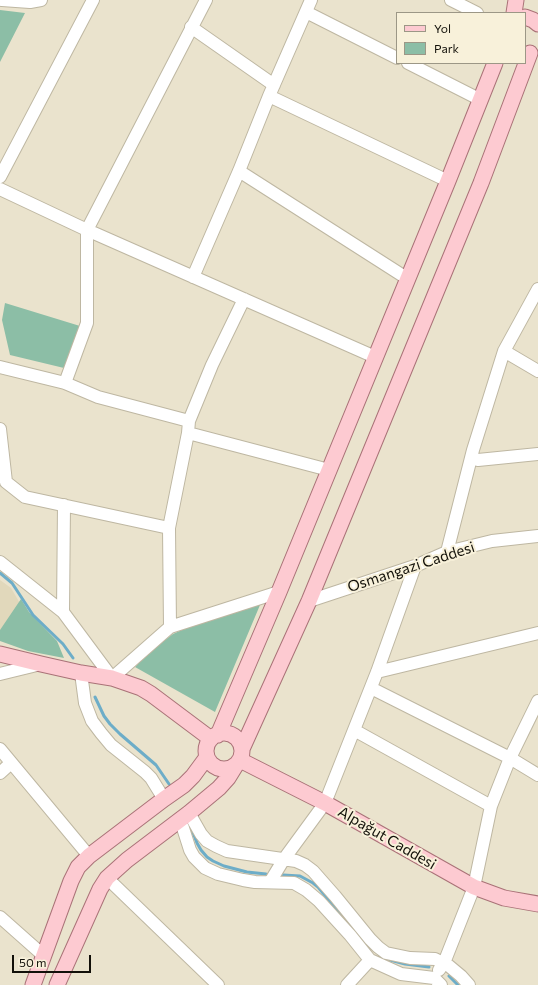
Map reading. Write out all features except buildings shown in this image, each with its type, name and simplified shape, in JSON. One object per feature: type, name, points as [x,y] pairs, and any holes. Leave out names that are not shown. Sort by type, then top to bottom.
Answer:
[{"type":"main road","points":[[514,12],[516,0]]},
{"type":"main road","points":[[526,17],[538,24]]},
{"type":"main road","points":[[57,985],[100,889],[107,878],[127,860],[184,817],[219,788],[228,778],[239,758],[309,601],[481,183],[531,51]]},
{"type":"main road","points":[[214,737],[221,733],[228,733],[238,739],[241,744],[239,758],[231,768],[225,770],[214,766],[207,757],[207,745],[214,737],[279,592],[495,64]]},
{"type":"main road","points":[[0,654],[81,673],[112,678],[141,688],[214,737]]},
{"type":"main road","points":[[33,985],[71,881],[78,867],[89,856],[184,785],[193,776],[207,757]]},
{"type":"main road","name":"Alpağut Caddesi","points":[[239,758],[325,803],[474,887],[504,898],[537,902]]},
{"type":"street","points":[[2,0],[30,2],[41,0]]},
{"type":"street","points":[[0,177],[93,0]]},
{"type":"street","points":[[65,383],[88,323],[87,230],[206,0]]},
{"type":"street","points":[[193,277],[311,0]]},
{"type":"street","points":[[451,0],[475,12]]},
{"type":"street","points":[[306,12],[396,57]]},
{"type":"street","points":[[191,27],[274,85]]},
{"type":"street","points":[[410,64],[481,100]]},
{"type":"street","points":[[269,96],[448,181]]},
{"type":"street","points":[[239,170],[408,279]]},
{"type":"street","points":[[0,189],[87,230],[375,357]]},
{"type":"street","points":[[446,552],[471,458],[504,351],[538,289]]},
{"type":"street","points":[[170,627],[169,528],[188,427],[212,365],[244,299]]},
{"type":"street","points":[[504,351],[538,371]]},
{"type":"street","points":[[0,367],[65,383],[98,397],[188,427],[329,470]]},
{"type":"street","points":[[0,429],[3,484],[25,496],[169,528]]},
{"type":"street","points":[[471,458],[478,460],[538,454]]},
{"type":"street","points":[[63,612],[64,505]]},
{"type":"street","name":"Osmangazi Caddesi","points":[[309,601],[415,566],[446,552],[492,541],[538,536]]},
{"type":"street","points":[[0,562],[63,612],[112,678],[170,627],[279,592]]},
{"type":"street","points":[[270,882],[284,859],[325,803],[371,688],[415,566]]},
{"type":"street","points":[[377,672],[538,633]]},
{"type":"street","points":[[0,674],[41,664]]},
{"type":"street","points":[[81,673],[85,703],[92,721],[111,745],[151,778],[164,799]]},
{"type":"street","points":[[371,688],[510,758],[538,775]]},
{"type":"street","points":[[184,817],[183,828],[190,850],[194,857],[205,868],[224,876],[243,880],[294,883],[306,890],[319,901],[350,935],[370,960],[401,974],[438,981],[474,887],[491,806],[510,758],[538,701]]},
{"type":"street","points":[[354,730],[491,806]]},
{"type":"street","points":[[0,748],[89,856]]},
{"type":"street","points":[[0,773],[11,763]]},
{"type":"street","points":[[184,817],[207,841],[226,850],[296,861],[305,864],[335,896],[370,939],[386,953],[410,958],[435,959],[449,966],[469,985]]},
{"type":"street","points":[[107,878],[218,985]]},
{"type":"street","points":[[0,917],[44,956]]},
{"type":"street","points":[[347,985],[370,960]]},
{"type":"shaded area","points":[[0,580],[11,588],[21,605],[0,636]]},
{"type":"green space","points":[[0,10],[25,13],[0,62]]},
{"type":"green space","points":[[5,303],[80,326],[64,368],[10,355],[2,320]]},
{"type":"green space","points":[[21,599],[29,612],[57,641],[64,658],[28,651],[0,641],[0,630]]},
{"type":"green space","points":[[260,605],[215,712],[135,667],[153,649],[173,634],[225,612]]},
{"type":"waterway","points":[[0,573],[12,583],[33,615],[63,644],[73,658]]},
{"type":"waterway","points":[[95,697],[104,716],[110,724],[156,765],[169,784]]},
{"type":"waterway","points":[[192,830],[201,850],[213,861],[224,866],[247,872],[266,874]]},
{"type":"waterway","points":[[283,875],[300,876],[313,883],[357,933]]},
{"type":"waterway","points":[[386,959],[405,964],[429,967]]},
{"type":"waterway","points":[[449,976],[458,985]]}]
